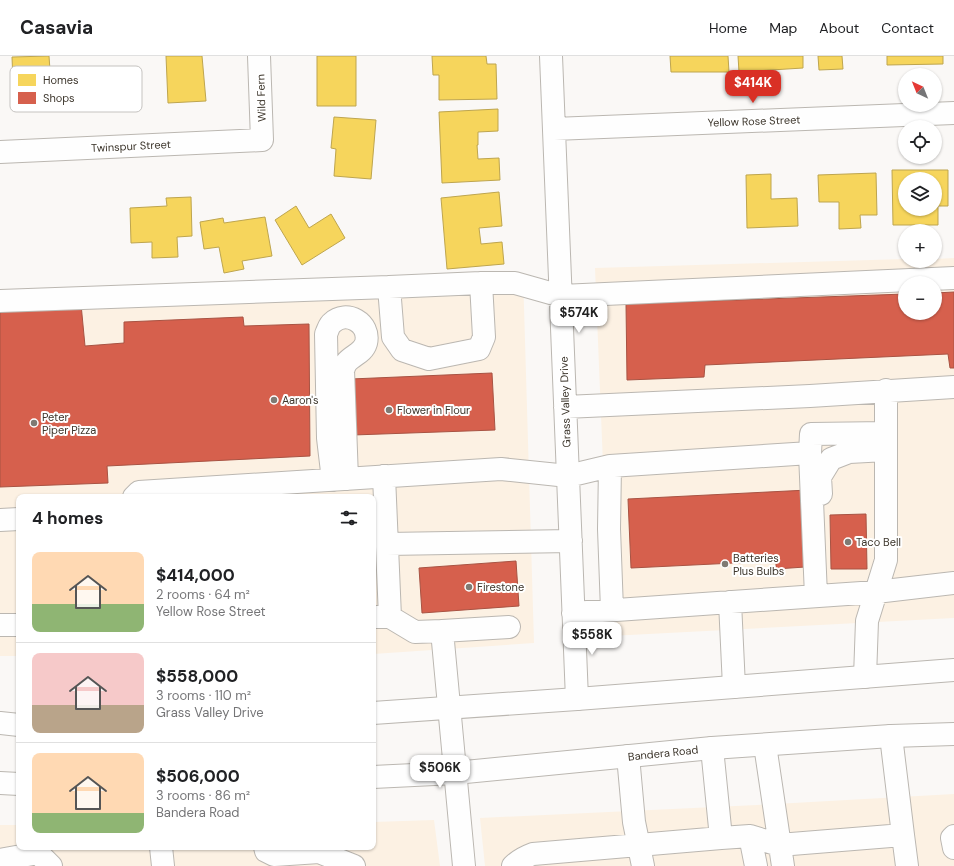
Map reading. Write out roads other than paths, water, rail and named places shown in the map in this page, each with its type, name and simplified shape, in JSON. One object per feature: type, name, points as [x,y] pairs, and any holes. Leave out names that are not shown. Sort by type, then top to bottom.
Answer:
[{"type":"street","name":"Wild Fern","points":[[259,56],[262,140]]},
{"type":"street","name":"Grass Valley Drive","points":[[551,56],[577,700]]},
{"type":"street","name":"Yellow Rose Street","points":[[554,129],[954,113]]},
{"type":"street","name":"Twinspur Street","points":[[0,152],[262,140]]},
{"type":"street","points":[[0,300],[481,283],[515,283],[561,296],[954,278]]},
{"type":"street","points":[[389,287],[393,337],[402,350],[429,359],[478,349],[484,337],[481,283]]},
{"type":"street","points":[[351,317],[360,322],[365,331],[366,342],[362,350],[347,362],[343,370],[340,479],[328,438],[326,334],[331,323],[340,318],[351,317]]},
{"type":"street","points":[[565,408],[810,396],[886,390],[954,387]]},
{"type":"street","points":[[865,677],[867,621],[886,560],[886,390]]},
{"type":"street","points":[[822,595],[810,453],[810,434],[886,442]]},
{"type":"street","points":[[822,595],[820,477],[831,460],[849,452],[886,442]]},
{"type":"street","points":[[138,494],[140,492],[501,469],[568,476],[610,466],[810,453]]},
{"type":"street","points":[[610,466],[609,529],[612,610]]},
{"type":"street","points":[[384,476],[387,544],[382,617],[415,632],[509,627]]},
{"type":"street","points":[[0,520],[16,519]]},
{"type":"street","points":[[387,544],[570,541]]},
{"type":"street","points":[[573,613],[876,592],[954,583]]},
{"type":"street","points":[[730,602],[734,687]]},
{"type":"street","points":[[0,625],[16,625]]},
{"type":"street","points":[[442,631],[464,866]]},
{"type":"street","points":[[376,713],[577,700],[954,670]]},
{"type":"street","points":[[0,723],[16,725]]},
{"type":"street","name":"Bandera Road","points":[[376,777],[455,773],[712,748],[891,736],[954,734]]},
{"type":"street","points":[[891,736],[907,866]]},
{"type":"street","points":[[766,744],[783,866]]},
{"type":"street","points":[[712,748],[721,838]]},
{"type":"street","points":[[628,756],[634,822],[641,856]]},
{"type":"street","points":[[0,783],[16,784]]},
{"type":"street","points":[[513,866],[517,861],[533,854],[641,856],[721,838],[750,836],[779,845],[903,835]]},
{"type":"street","points":[[750,836],[756,866]]},
{"type":"street","points":[[954,836],[952,838],[954,848]]},
{"type":"street","points":[[160,850],[163,866]]},
{"type":"street","points":[[266,850],[274,855],[312,850]]},
{"type":"street","points":[[321,850],[354,866]]},
{"type":"street","points":[[0,860],[42,855]]},
{"type":"place","name":"Aaron's","points":[[274,400]]},
{"type":"place","name":"Flower in Flour","points":[[389,410]]},
{"type":"place","name":"Peter Piper Pizza","points":[[34,423]]},
{"type":"place","name":"Taco Bell","points":[[848,542]]},
{"type":"place","name":"Batteries Plus Bulbs","points":[[725,564]]},
{"type":"place","name":"Firestone","points":[[469,587]]}]
